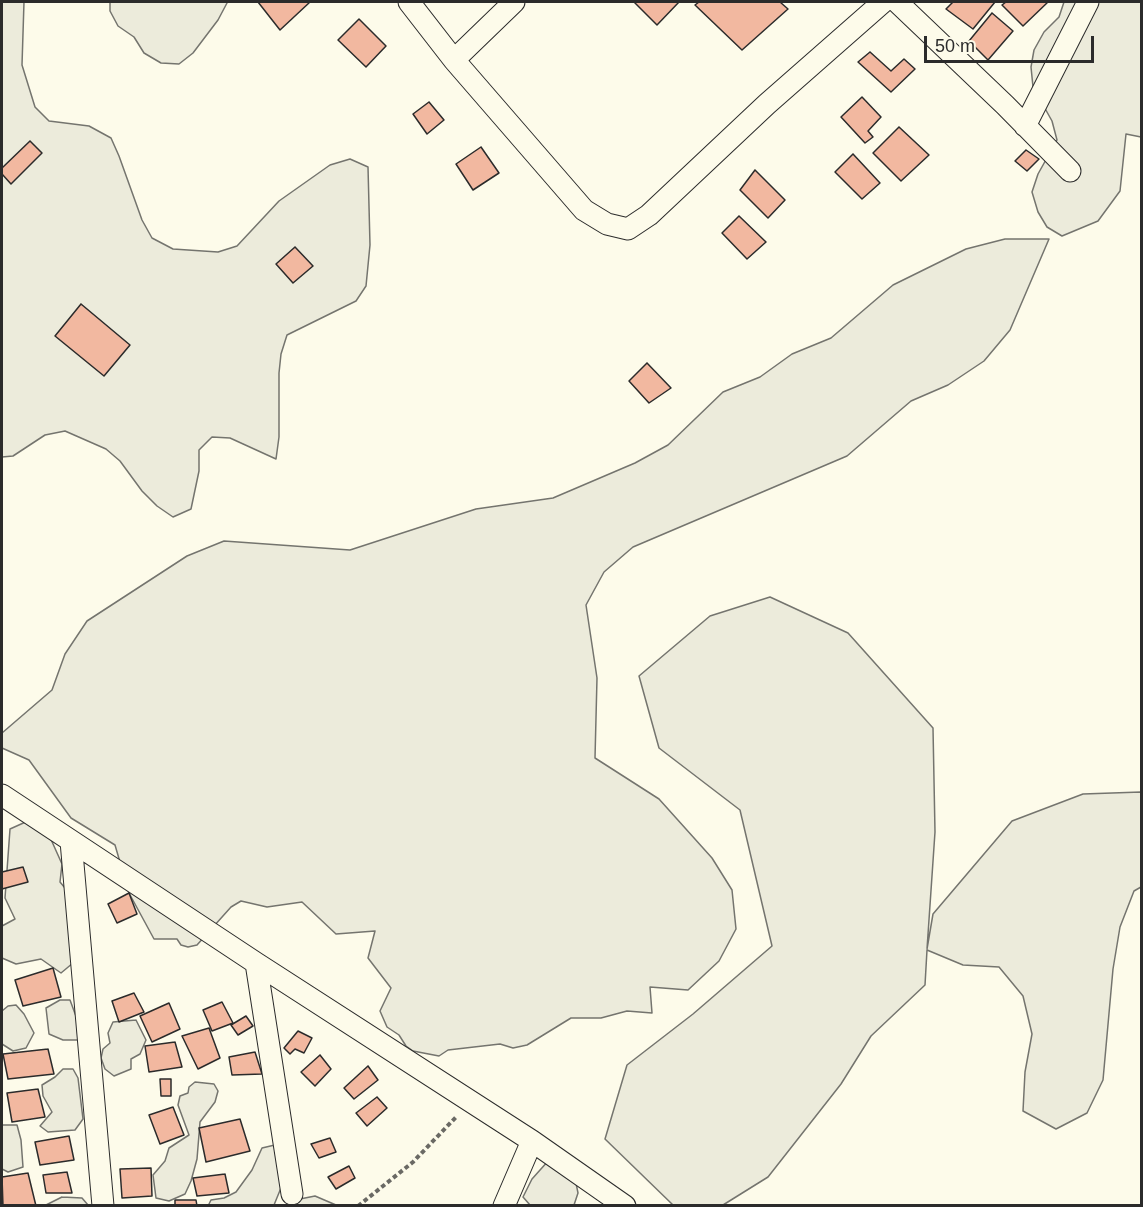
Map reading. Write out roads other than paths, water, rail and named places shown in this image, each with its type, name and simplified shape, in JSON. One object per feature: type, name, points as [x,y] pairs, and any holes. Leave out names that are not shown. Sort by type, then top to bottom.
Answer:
[{"type":"street","points":[[409,2],[454,60],[584,210],[607,224],[628,229],[649,215],[766,104],[883,2]]},
{"type":"street","points":[[454,60],[514,2]]},
{"type":"street","points":[[897,2],[1070,171]]},
{"type":"street","points":[[1025,126],[1088,2]]},
{"type":"street","points":[[2,795],[256,963],[532,1141],[625,1206]]},
{"type":"street","points":[[71,841],[103,1206]]},
{"type":"street","points":[[256,963],[292,1194]]},
{"type":"street","points":[[504,1206],[532,1141]]}]
